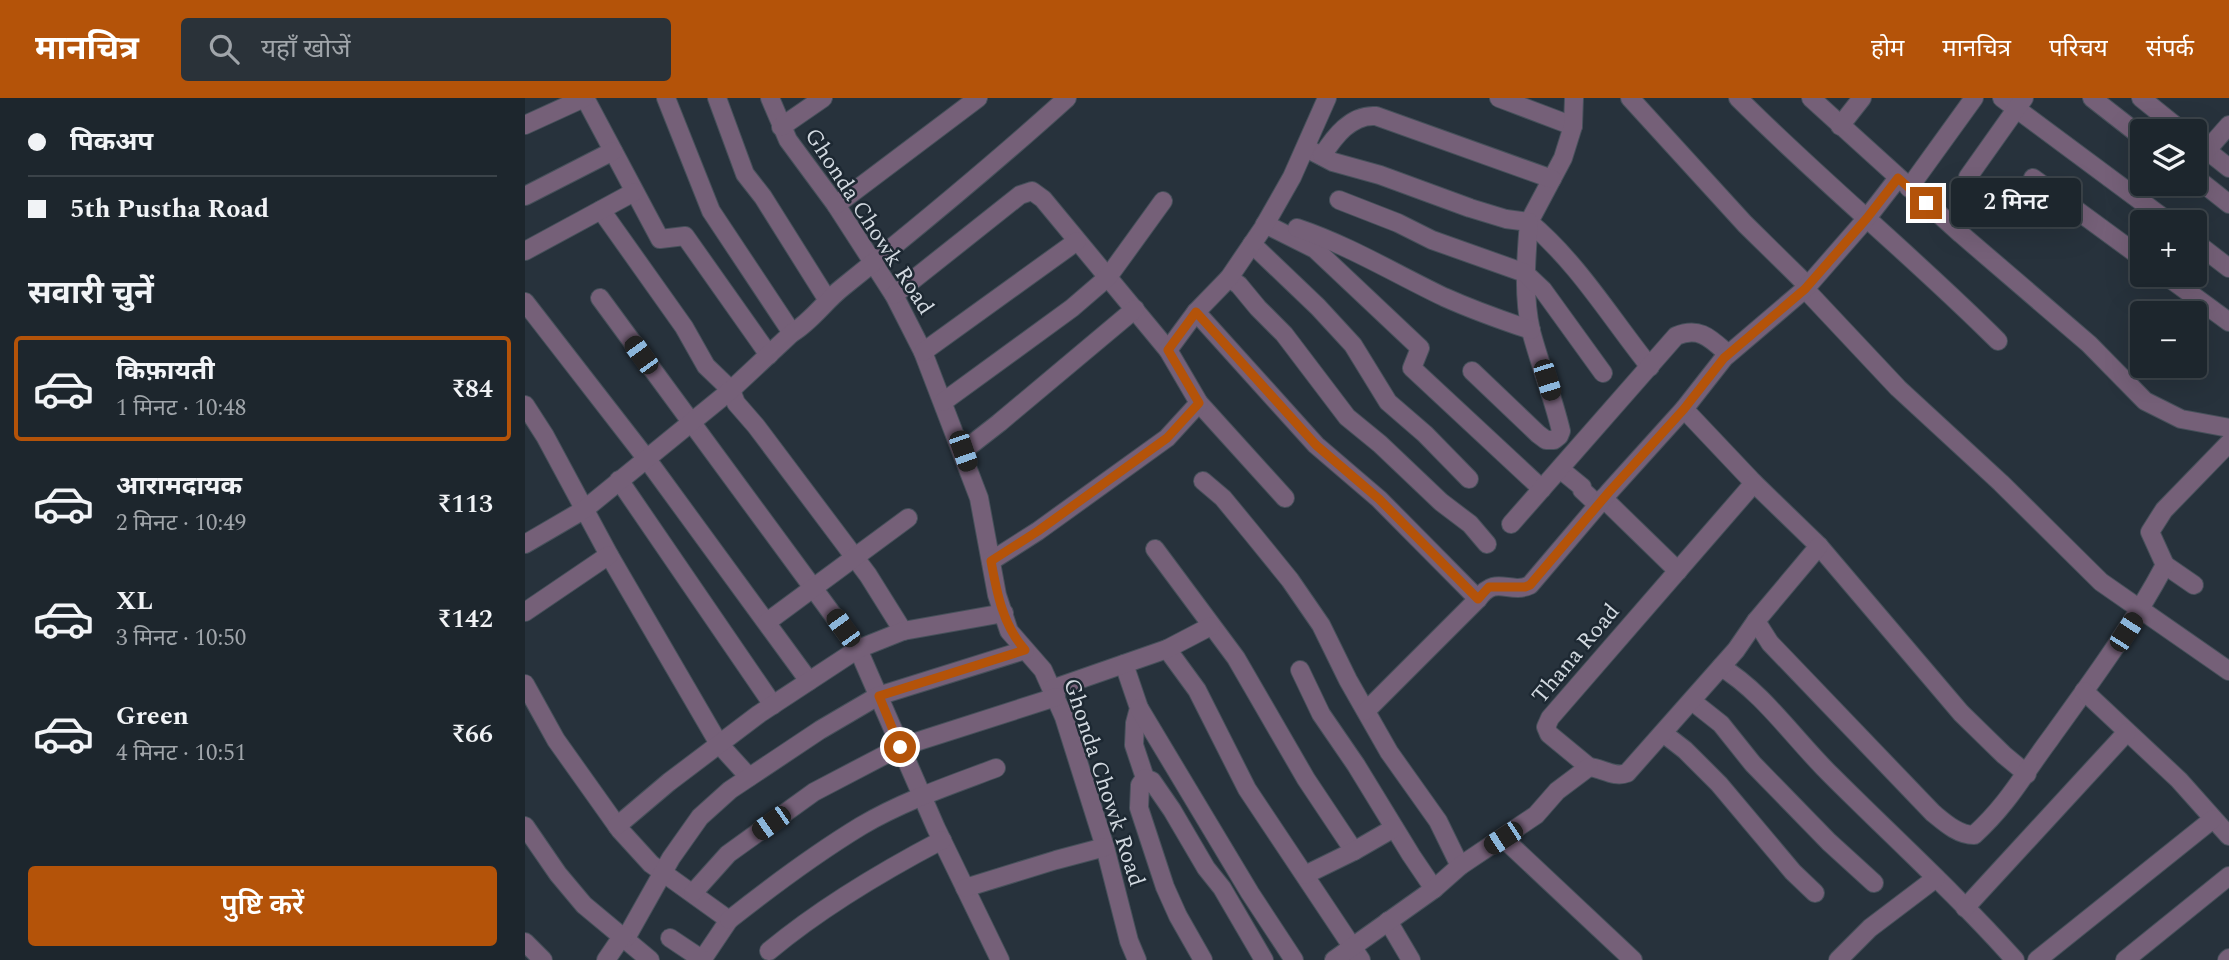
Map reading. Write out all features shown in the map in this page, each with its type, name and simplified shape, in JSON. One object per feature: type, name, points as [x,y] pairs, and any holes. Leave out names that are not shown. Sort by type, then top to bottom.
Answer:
[{"type":"street","points":[[525,125],[584,98],[660,239],[685,236],[769,355]]},
{"type":"street","points":[[666,98],[711,211],[792,333]]},
{"type":"street","points":[[717,98],[745,174],[763,197],[827,299]]},
{"type":"street","name":"Ghonda Chowk Road","points":[[770,98],[781,127],[836,205],[894,295],[923,352],[979,498],[997,595],[1009,631],[1043,670],[1054,693],[1105,847],[1129,941],[1137,960]]},
{"type":"street","points":[[781,127],[823,98]]},
{"type":"street","points":[[836,205],[978,98]]},
{"type":"street","points":[[525,544],[585,509],[692,424],[792,333],[801,328],[827,299],[995,163],[1066,98]]},
{"type":"street","points":[[1314,152],[1327,98]]},
{"type":"street","points":[[1499,98],[1573,126]]},
{"type":"street","points":[[1472,370],[1538,434],[1546,440],[1554,440],[1559,436],[1561,431],[1552,396],[1531,330],[1525,273],[1529,222],[1563,158],[1573,126],[1574,98]]},
{"type":"street","points":[[1630,98],[1899,388],[2001,483],[2101,582],[2229,671]]},
{"type":"street","points":[[1738,98],[1998,341]]},
{"type":"street","points":[[1811,98],[2089,344],[2145,401],[2181,419],[2229,428]]},
{"type":"street","points":[[1840,126],[1862,98]]},
{"type":"street","points":[[1366,711],[1489,587],[1530,585],[1684,409],[1728,354],[1806,287],[1867,218],[1904,183],[1974,98]]},
{"type":"street","points":[[2002,98],[2021,104],[2154,210]]},
{"type":"street","points":[[2092,98],[2130,128]]},
{"type":"street","points":[[2141,98],[2167,119]]},
{"type":"street","points":[[1968,177],[2021,104]]},
{"type":"street","points":[[1168,350],[1196,312],[1229,278],[1314,152],[1358,119],[1376,116],[1552,179]]},
{"type":"street","points":[[2207,142],[2229,125]]},
{"type":"street","points":[[525,196],[613,151]]},
{"type":"street","points":[[2207,151],[2229,168]]},
{"type":"street","points":[[1314,152],[1333,162],[1380,175],[1470,208],[1506,219],[1529,222],[1556,244],[1650,367]]},
{"type":"street","points":[[2033,178],[2130,249]]},
{"type":"street","points":[[2207,187],[2229,204]]},
{"type":"street","points":[[525,251],[634,192]]},
{"type":"street","points":[[894,295],[1026,192],[1038,194],[1168,350],[1199,403],[1285,498]]},
{"type":"street","points":[[1339,200],[1398,223],[1432,240],[1525,273],[1543,290],[1603,373]]},
{"type":"street","points":[[943,402],[1072,308],[1108,277],[1163,201]]},
{"type":"street","points":[[601,210],[684,327],[706,366],[731,390],[736,404],[756,426],[853,556],[888,604],[903,631]]},
{"type":"street","points":[[1267,221],[1303,230],[1491,317],[1531,330]]},
{"type":"street","points":[[1267,221],[1315,249],[1420,348],[1412,368],[1542,489]]},
{"type":"street","points":[[923,352],[1077,241]]},
{"type":"street","points":[[1252,244],[1310,299],[1353,345],[1388,402],[1425,434],[1469,479]]},
{"type":"street","points":[[2207,251],[2229,268]]},
{"type":"street","points":[[1229,278],[1292,343],[1347,417],[1380,444],[1441,502],[1470,524],[1487,544]]},
{"type":"street","points":[[2181,287],[2229,322]]},
{"type":"street","points":[[600,298],[858,649],[942,840],[1000,960]]},
{"type":"street","points":[[525,302],[646,458],[809,681]]},
{"type":"street","points":[[963,451],[1135,309]]},
{"type":"street","points":[[1196,312],[1316,445],[1389,509],[1478,599]]},
{"type":"street","points":[[1511,524],[1676,337],[1687,332],[1698,332],[1728,354]]},
{"type":"street","points":[[991,561],[1038,531],[1167,438],[1199,403]]},
{"type":"street","points":[[525,405],[719,744],[750,777]]},
{"type":"street","points":[[1684,409],[1819,546],[1961,713],[2027,774]]},
{"type":"street","points":[[2195,585],[2165,565],[2150,532],[2164,510],[2229,443]]},
{"type":"street","points":[[1560,469],[1678,570]]},
{"type":"street","points":[[619,480],[773,705]]},
{"type":"street","points":[[1203,481],[1223,498],[1321,625],[1389,752],[1438,821],[1460,866]]},
{"type":"street","name":"Thana Road","points":[[1589,767],[1549,734],[1546,727],[1550,718],[1754,483]]},
{"type":"street","points":[[767,622],[908,518]]},
{"type":"street","points":[[1334,960],[1356,953],[1388,921],[1434,889],[1460,866],[1536,815],[1557,791],[1589,767],[1622,775],[1692,701],[1819,546]]},
{"type":"street","points":[[1155,549],[1236,658],[1306,779],[1323,800],[1355,851]]},
{"type":"street","points":[[525,612],[609,555]]},
{"type":"street","points":[[1756,621],[1770,643],[1948,826],[1974,835],[2012,796],[2141,610],[2165,565]]},
{"type":"street","points":[[617,826],[719,744],[858,649],[903,631],[1004,613]]},
{"type":"street","points":[[693,893],[728,854],[814,792],[900,747],[1054,693],[1167,649],[1212,626]]},
{"type":"street","points":[[1167,649],[1197,690],[1247,789],[1356,953]]},
{"type":"street","points":[[606,960],[625,937],[663,873],[701,817],[730,790],[820,730],[879,696],[1025,650]]},
{"type":"street","points":[[1124,664],[1139,708],[1250,893],[1294,960]]},
{"type":"street","points":[[1721,667],[1747,685],[1829,773],[2015,960]]},
{"type":"street","points":[[1300,670],[1321,714],[1434,889]]},
{"type":"street","points":[[525,684],[556,740],[617,826],[651,864],[729,920]]},
{"type":"street","points":[[2084,691],[2179,780],[2229,836]]},
{"type":"street","points":[[1692,701],[1721,724],[1753,764],[1829,842],[1874,883]]},
{"type":"street","points":[[1139,708],[1134,745],[1145,778],[1152,781],[1172,810],[1264,960]]},
{"type":"street","points":[[1965,908],[2127,732]]},
{"type":"street","points":[[1664,733],[1719,784],[1793,872],[1815,893]]},
{"type":"street","points":[[670,938],[702,960],[729,920],[791,872],[863,824],[922,796],[996,768]]},
{"type":"street","points":[[1145,778],[1140,785],[1139,808],[1165,887],[1203,960]]},
{"type":"street","points":[[2037,960],[2213,819]]},
{"type":"street","points":[[525,826],[558,874],[585,905],[650,960]]},
{"type":"street","points":[[1305,875],[1355,851],[1394,828]]},
{"type":"street","points":[[1503,838],[1633,960]]},
{"type":"street","points":[[769,951],[833,902],[888,868],[942,840]]},
{"type":"street","points":[[965,888],[1056,859],[1105,847]]},
{"type":"street","points":[[2125,960],[2229,876]]},
{"type":"street","points":[[1846,957],[1870,928],[1935,878]]},
{"type":"street","points":[[1388,921],[1411,960]]},
{"type":"street","points":[[525,942],[543,960]]},
{"type":"route","points":[[900,747],[879,696],[1025,650],[1009,631],[997,595],[991,561],[1038,531],[1167,438],[1199,403],[1168,350],[1196,312],[1316,445],[1379,499],[1478,599],[1489,587],[1530,585],[1684,409],[1724,358],[1805,289],[1898,178],[1926,203]]}]
